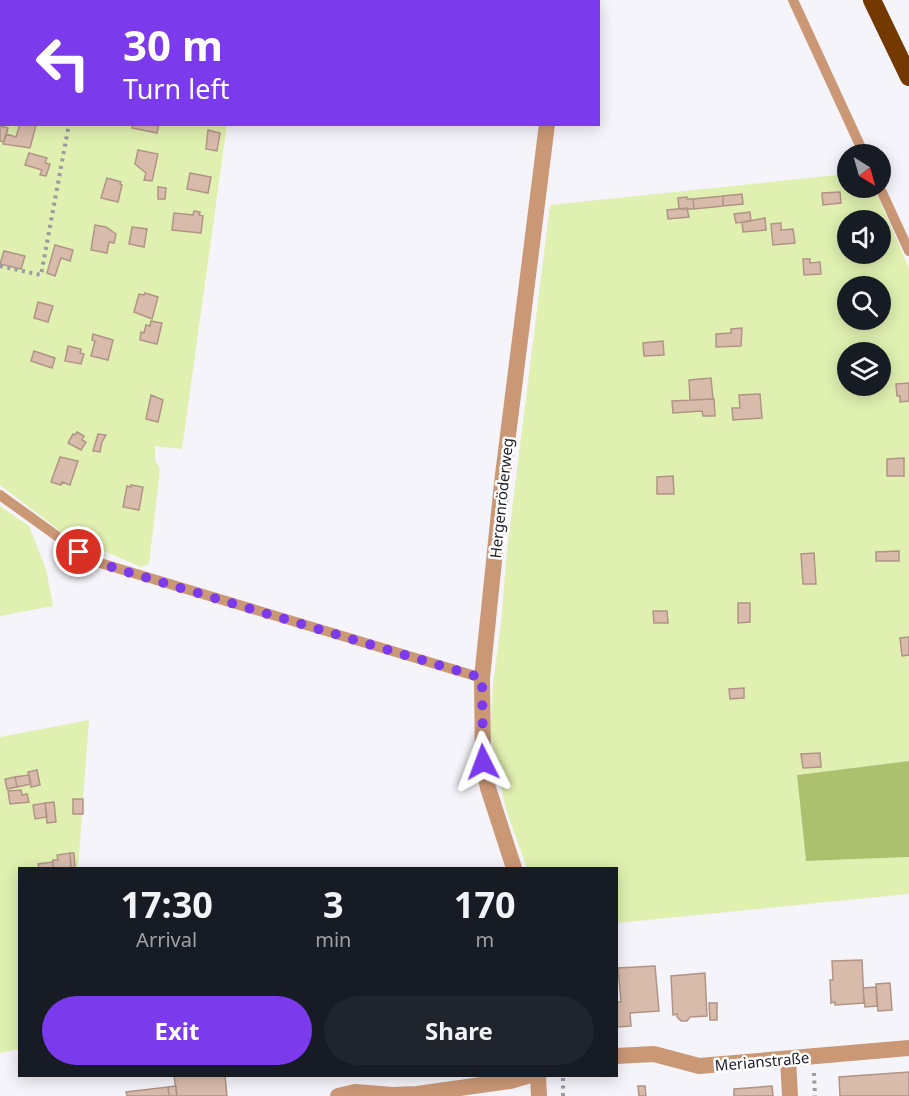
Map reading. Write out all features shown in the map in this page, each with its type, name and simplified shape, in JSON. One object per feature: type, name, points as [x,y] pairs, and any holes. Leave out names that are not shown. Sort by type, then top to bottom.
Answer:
[{"type":"highway","points":[[872,0],[909,77]]},
{"type":"street","name":"Hergenröderweg","points":[[514,867],[483,762],[482,678],[502,483],[547,126]]},
{"type":"street","name":"Merianstraße","points":[[618,1056],[654,1054],[699,1066],[909,1048]]},
{"type":"street","points":[[788,1059],[790,1096]]},
{"type":"street","points":[[338,1096],[355,1092],[417,1094],[510,1081],[524,1077]]},
{"type":"street","points":[[538,1077],[539,1096]]},
{"type":"lane","points":[[793,0],[859,144]]},
{"type":"lane","points":[[885,198],[909,251]]},
{"type":"lane","points":[[0,495],[79,552],[100,563],[482,678]]},
{"type":"path","points":[[0,266],[41,275],[69,126]]},
{"type":"path","points":[[814,1057],[815,1096]]},
{"type":"path","points":[[563,1077],[563,1096]]},
{"type":"green space","points":[[0,126],[227,126],[182,449],[155,446],[155,460],[160,469],[149,564],[141,567],[64,534],[0,485]]},
{"type":"green space","points":[[837,175],[837,198],[878,198],[884,210],[837,210],[837,264],[891,264],[891,227],[909,268],[909,761],[797,775],[806,861],[909,857],[909,894],[618,923],[618,867],[527,867],[506,810],[490,733],[493,684],[507,550],[550,205]]},
{"type":"green space","points":[[0,506],[29,526],[46,569],[53,606],[0,616]]},
{"type":"green space","points":[[89,720],[78,867],[18,867],[18,1049],[0,1053],[0,737]]},
{"type":"green space","points":[[909,761],[909,857],[806,861],[797,775]]},
{"type":"building","points":[[0,126],[8,128],[4,142],[0,141]]},
{"type":"building","points":[[19,126],[36,126],[30,148],[3,144],[6,134],[16,137]]},
{"type":"building","points":[[132,126],[159,126],[157,133],[132,128]]},
{"type":"building","points":[[208,130],[220,133],[217,151],[206,149]]},
{"type":"building","points":[[138,150],[158,154],[152,181],[144,180],[146,173],[135,164]]},
{"type":"building","points":[[29,153],[47,158],[45,163],[50,164],[46,176],[40,175],[42,170],[25,165]]},
{"type":"building","points":[[190,173],[211,177],[208,193],[187,189]]},
{"type":"building","points":[[107,178],[121,182],[118,202],[101,198]]},
{"type":"building","points":[[158,187],[166,188],[165,199],[158,199]]},
{"type":"building","points":[[837,192],[837,198],[841,198],[841,203],[823,205],[822,193]]},
{"type":"building","points":[[742,194],[743,204],[723,206],[723,196]]},
{"type":"building","points":[[723,196],[723,206],[694,209],[693,199]]},
{"type":"building","points":[[687,197],[687,199],[693,199],[694,209],[679,209],[678,198]]},
{"type":"building","points":[[687,208],[689,217],[668,219],[667,210]]},
{"type":"building","points":[[194,211],[200,212],[199,215],[203,216],[201,233],[172,230],[174,213],[193,215]]},
{"type":"building","points":[[750,212],[751,221],[736,223],[734,214]]},
{"type":"building","points":[[765,218],[766,230],[743,232],[742,222]]},
{"type":"building","points":[[781,223],[781,230],[793,229],[795,243],[773,245],[771,224]]},
{"type":"building","points":[[95,225],[106,227],[116,234],[114,243],[109,242],[107,253],[91,250]]},
{"type":"building","points":[[132,227],[147,229],[144,247],[129,244]]},
{"type":"building","points":[[55,245],[73,250],[70,261],[61,258],[55,276],[47,273]]},
{"type":"building","points":[[4,251],[25,256],[21,269],[0,264]]},
{"type":"building","points":[[803,259],[810,259],[810,263],[820,262],[821,274],[804,275]]},
{"type":"building","points":[[145,293],[158,297],[152,319],[134,312],[139,294],[144,295]]},
{"type":"building","points":[[38,302],[53,306],[48,322],[34,318]]},
{"type":"building","points":[[151,321],[162,323],[157,344],[140,340],[141,332],[144,333],[146,325],[150,326]]},
{"type":"building","points":[[742,328],[741,346],[716,347],[716,334],[731,333],[731,329]]},
{"type":"building","points":[[93,334],[113,340],[108,360],[91,356],[95,341],[92,340]]},
{"type":"building","points":[[663,341],[664,355],[644,356],[643,343]]},
{"type":"building","points":[[68,346],[81,349],[80,353],[84,354],[81,364],[65,361]]},
{"type":"building","points":[[34,351],[55,358],[52,368],[31,361]]},
{"type":"building","points":[[711,378],[713,399],[690,400],[689,380]]},
{"type":"building","points":[[909,383],[909,401],[900,402],[896,384]]},
{"type":"building","points":[[760,394],[762,418],[733,420],[732,408],[740,408],[739,395]]},
{"type":"building","points":[[151,395],[163,400],[158,422],[146,419]]},
{"type":"building","points":[[714,399],[715,416],[703,416],[702,411],[673,413],[672,401]]},
{"type":"building","points":[[77,432],[84,436],[82,440],[86,442],[81,450],[68,443],[73,434]]},
{"type":"building","points":[[98,434],[106,435],[100,452],[93,451]]},
{"type":"building","points":[[60,457],[78,461],[70,485],[51,482]]},
{"type":"building","points":[[904,458],[904,476],[887,476],[887,459]]},
{"type":"building","points":[[673,476],[674,494],[657,494],[657,477]]},
{"type":"building","points":[[131,485],[143,487],[139,510],[123,507],[127,486],[131,487]]},
{"type":"building","points":[[899,551],[899,561],[876,561],[876,552]]},
{"type":"building","points":[[814,553],[816,584],[803,584],[801,554]]},
{"type":"building","points":[[738,603],[750,603],[750,622],[738,623]]},
{"type":"building","points":[[653,611],[667,611],[668,623],[654,623]]},
{"type":"building","points":[[909,637],[909,655],[902,656],[900,638]]},
{"type":"building","points":[[744,688],[744,698],[730,699],[729,689]]},
{"type":"building","points":[[820,753],[821,767],[803,768],[801,754]]},
{"type":"building","points":[[37,770],[40,785],[31,787],[28,772]]},
{"type":"building","points":[[29,775],[31,784],[17,787],[15,777]]},
{"type":"building","points":[[15,777],[17,787],[7,789],[5,779]]},
{"type":"building","points":[[21,790],[22,795],[27,794],[29,802],[10,804],[8,791]]},
{"type":"building","points":[[73,799],[83,799],[83,814],[73,814]]},
{"type":"building","points":[[54,802],[56,822],[47,823],[45,803]]},
{"type":"building","points":[[45,803],[47,817],[35,819],[33,805]]},
{"type":"building","points":[[70,853],[74,853],[75,867],[71,867]]},
{"type":"building","points":[[70,853],[71,867],[53,867],[53,860],[58,860],[57,855]]},
{"type":"building","points":[[53,862],[53,867],[39,867],[38,864]]},
{"type":"building","points":[[862,960],[864,1003],[835,1005],[835,1002],[831,1003],[832,961]]},
{"type":"building","points":[[655,966],[659,1011],[630,1013],[631,1026],[618,1027],[618,1002],[621,1002],[618,968]]},
{"type":"building","points":[[705,973],[707,1016],[690,1017],[687,1021],[681,1021],[677,1014],[673,1015],[671,976]]},
{"type":"building","points":[[890,983],[892,1010],[878,1011],[876,984]]},
{"type":"building","points":[[876,987],[877,1006],[865,1007],[863,988]]},
{"type":"building","points":[[709,1003],[717,1003],[717,1020],[710,1020]]},
{"type":"building","points":[[909,1072],[909,1096],[840,1096],[839,1077]]},
{"type":"building","points":[[174,1077],[225,1077],[227,1096],[177,1096]]},
{"type":"building","points":[[176,1086],[177,1096],[169,1096],[168,1087]]},
{"type":"building","points":[[638,1086],[645,1086],[646,1096],[639,1096]]},
{"type":"building","points":[[772,1086],[773,1096],[734,1096],[734,1089]]},
{"type":"building","points":[[168,1087],[169,1096],[127,1096],[126,1092]]},
{"type":"route","points":[[79,552],[100,563],[124,571],[482,678],[483,762]]}]
